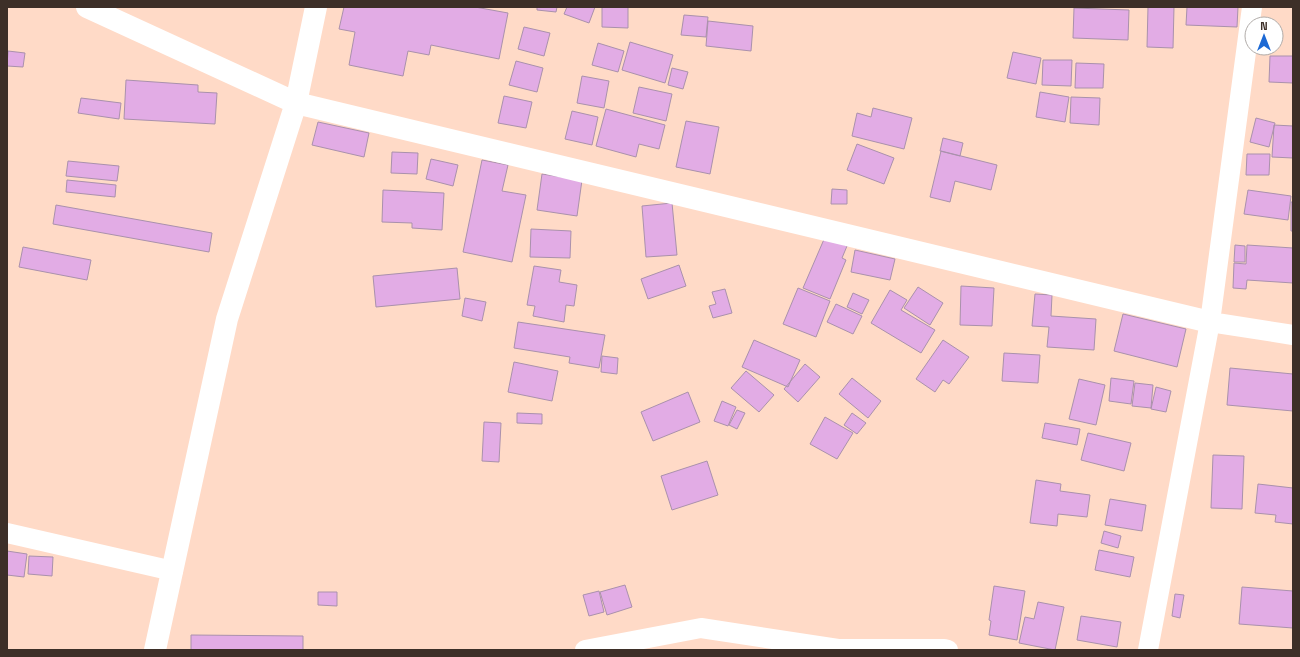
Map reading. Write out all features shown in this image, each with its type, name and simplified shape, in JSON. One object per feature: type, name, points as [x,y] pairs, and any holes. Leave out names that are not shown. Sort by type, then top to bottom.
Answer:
[{"type":"street","points":[[87,7],[296,103],[1210,322],[1293,335]]},
{"type":"street","points":[[155,650],[227,319],[296,103],[316,7]]},
{"type":"street","points":[[1148,650],[1210,322],[1252,7]]},
{"type":"street","points":[[7,533],[173,571]]},
{"type":"street","points":[[585,650],[701,628],[838,649],[948,650]]},
{"type":"building","points":[[344,7],[475,7],[508,13],[499,59],[431,45],[429,55],[408,51],[403,76],[349,65],[355,32],[339,29]]},
{"type":"building","points":[[537,7],[557,7],[556,12],[537,10]]},
{"type":"building","points":[[567,7],[595,7],[589,23],[564,14]]},
{"type":"building","points":[[602,7],[628,7],[628,28],[602,27]]},
{"type":"building","points":[[1148,7],[1174,7],[1173,48],[1147,47]]},
{"type":"building","points":[[1187,7],[1238,7],[1237,27],[1186,25]]},
{"type":"building","points":[[1074,8],[1129,10],[1128,40],[1073,38]]},
{"type":"building","points":[[684,15],[708,17],[706,37],[681,35]]},
{"type":"building","points":[[708,21],[753,26],[751,51],[706,46]]},
{"type":"building","points":[[524,27],[550,33],[544,56],[518,49]]},
{"type":"building","points":[[630,42],[673,55],[665,83],[622,70]]},
{"type":"building","points":[[598,43],[624,51],[618,72],[592,65]]},
{"type":"building","points":[[8,51],[25,53],[23,67],[7,66]]},
{"type":"building","points":[[1013,52],[1041,58],[1036,84],[1007,78]]},
{"type":"building","points":[[1270,56],[1293,56],[1293,83],[1269,82]]},
{"type":"building","points":[[1043,60],[1072,60],[1071,86],[1042,85]]},
{"type":"building","points":[[516,61],[543,68],[537,92],[509,85]]},
{"type":"building","points":[[1076,63],[1104,64],[1103,88],[1075,88]]},
{"type":"building","points":[[672,68],[688,72],[683,89],[668,85]]},
{"type":"building","points":[[582,76],[609,81],[604,108],[577,103]]},
{"type":"building","points":[[126,80],[198,85],[198,92],[217,93],[215,124],[124,119]]},
{"type":"building","points":[[639,87],[672,94],[666,121],[633,113]]},
{"type":"building","points":[[1040,92],[1069,97],[1065,122],[1036,117]]},
{"type":"building","points":[[504,96],[532,102],[526,128],[498,123]]},
{"type":"building","points":[[1071,97],[1100,98],[1099,125],[1070,123]]},
{"type":"building","points":[[81,98],[121,103],[119,119],[78,113]]},
{"type":"building","points":[[873,108],[912,118],[904,149],[852,136],[857,113],[871,117]]},
{"type":"building","points":[[606,109],[665,125],[659,149],[639,144],[636,157],[596,146]]},
{"type":"building","points":[[572,111],[598,117],[592,145],[565,139]]},
{"type":"building","points":[[1256,118],[1275,123],[1269,147],[1250,142]]},
{"type":"building","points":[[686,121],[719,127],[710,174],[676,167]]},
{"type":"building","points":[[318,122],[369,133],[364,157],[312,145]]},
{"type":"building","points":[[1274,125],[1293,126],[1293,158],[1272,157]]},
{"type":"building","points":[[943,138],[963,143],[960,156],[940,151]]},
{"type":"building","points":[[857,144],[894,158],[884,184],[847,170]]},
{"type":"building","points":[[941,151],[997,165],[991,190],[955,181],[950,202],[930,197]]},
{"type":"building","points":[[392,152],[418,153],[417,174],[391,173]]},
{"type":"building","points":[[1247,154],[1270,154],[1269,175],[1246,175]]},
{"type":"building","points":[[431,159],[458,165],[453,186],[426,179]]},
{"type":"building","points":[[482,160],[508,165],[502,191],[526,195],[512,262],[463,252]]},
{"type":"building","points":[[68,161],[119,166],[117,181],[66,176]]},
{"type":"building","points":[[542,174],[582,180],[577,216],[537,210]]},
{"type":"building","points":[[67,180],[116,185],[115,197],[66,192]]},
{"type":"building","points":[[832,189],[847,190],[847,204],[831,204]]},
{"type":"building","points":[[383,190],[444,193],[442,230],[412,228],[412,223],[382,222]]},
{"type":"building","points":[[1248,190],[1291,196],[1288,220],[1244,214]]},
{"type":"building","points":[[1291,202],[1293,202],[1293,231],[1291,231]]},
{"type":"building","points":[[672,203],[677,255],[646,257],[642,206]]},
{"type":"building","points":[[56,205],[212,233],[209,252],[53,224]]},
{"type":"building","points":[[531,229],[571,231],[570,258],[530,257]]},
{"type":"building","points":[[825,237],[847,246],[842,258],[846,260],[830,299],[803,288]]},
{"type":"building","points":[[1235,245],[1245,246],[1245,262],[1234,262]]},
{"type":"building","points":[[1247,245],[1293,248],[1293,283],[1247,280],[1246,289],[1233,288],[1234,263],[1246,264]]},
{"type":"building","points":[[23,247],[91,260],[87,280],[19,267]]},
{"type":"building","points":[[855,250],[895,259],[890,280],[851,272]]},
{"type":"building","points":[[679,265],[686,286],[648,299],[641,279]]},
{"type":"building","points":[[534,266],[561,270],[559,282],[577,285],[574,306],[566,305],[564,322],[533,316],[535,306],[527,305]]},
{"type":"building","points":[[457,268],[460,299],[376,307],[373,276]]},
{"type":"building","points":[[961,286],[994,288],[992,326],[960,325]]},
{"type":"building","points":[[918,287],[943,303],[930,325],[904,308]]},
{"type":"building","points":[[798,288],[830,301],[816,337],[783,324]]},
{"type":"building","points":[[725,289],[732,313],[713,318],[709,306],[716,304],[712,292]]},
{"type":"building","points":[[890,290],[907,300],[901,310],[935,330],[921,353],[871,323]]},
{"type":"building","points":[[853,293],[869,300],[862,314],[847,307]]},
{"type":"building","points":[[1035,294],[1052,295],[1051,316],[1096,319],[1094,350],[1047,347],[1049,327],[1032,326]]},
{"type":"building","points":[[465,298],[486,302],[482,321],[462,316]]},
{"type":"building","points":[[836,304],[862,316],[853,334],[827,322]]},
{"type":"building","points":[[1123,314],[1186,329],[1177,367],[1114,351]]},
{"type":"building","points":[[518,322],[605,335],[599,368],[569,363],[570,357],[514,348]]},
{"type":"building","points":[[754,340],[800,360],[788,387],[742,367]]},
{"type":"building","points":[[943,340],[969,357],[949,384],[943,380],[935,392],[916,379]]},
{"type":"building","points":[[1004,353],[1040,355],[1038,383],[1002,381]]},
{"type":"building","points":[[602,356],[618,358],[617,374],[601,372]]},
{"type":"building","points":[[514,362],[558,371],[552,401],[508,392]]},
{"type":"building","points":[[805,364],[820,377],[798,402],[784,389]]},
{"type":"building","points":[[1230,368],[1293,374],[1293,411],[1227,405]]},
{"type":"building","points":[[746,371],[774,395],[759,412],[731,388]]},
{"type":"building","points":[[852,378],[881,401],[868,418],[839,394]]},
{"type":"building","points":[[1111,378],[1134,381],[1131,404],[1109,401]]},
{"type":"building","points":[[1079,379],[1105,385],[1096,425],[1069,419]]},
{"type":"building","points":[[1135,383],[1153,385],[1151,408],[1132,406]]},
{"type":"building","points":[[1156,387],[1171,391],[1166,412],[1151,409]]},
{"type":"building","points":[[688,392],[700,422],[653,441],[641,412]]},
{"type":"building","points":[[722,401],[736,407],[728,426],[714,421]]},
{"type":"building","points":[[737,410],[745,413],[737,429],[729,425]]},
{"type":"building","points":[[517,413],[542,414],[542,424],[517,423]]},
{"type":"building","points":[[852,413],[866,423],[857,434],[844,425]]},
{"type":"building","points":[[825,417],[853,433],[837,459],[810,444]]},
{"type":"building","points":[[484,422],[501,423],[499,462],[482,461]]},
{"type":"building","points":[[1045,423],[1080,429],[1077,445],[1042,438]]},
{"type":"building","points":[[1088,433],[1131,443],[1124,471],[1081,460]]},
{"type":"building","points":[[1213,455],[1244,456],[1242,509],[1211,508]]},
{"type":"building","points":[[707,461],[718,495],[672,510],[661,476]]},
{"type":"building","points":[[1036,480],[1061,484],[1060,491],[1090,495],[1087,517],[1058,514],[1057,526],[1030,523]]},
{"type":"building","points":[[1258,484],[1293,488],[1293,524],[1275,522],[1276,515],[1255,513]]},
{"type":"building","points":[[1110,499],[1146,505],[1142,531],[1105,525]]},
{"type":"building","points":[[1104,531],[1121,536],[1118,548],[1101,543]]},
{"type":"building","points":[[1099,550],[1134,557],[1130,577],[1095,570]]},
{"type":"building","points":[[7,551],[27,554],[24,577],[7,575]]},
{"type":"building","points":[[29,556],[53,557],[52,576],[28,574]]},
{"type":"building","points":[[625,585],[632,607],[607,615],[600,592]]},
{"type":"building","points":[[994,586],[1025,591],[1017,640],[989,635],[991,621],[989,620]]},
{"type":"building","points":[[1242,587],[1293,591],[1293,628],[1239,624]]},
{"type":"building","points":[[599,591],[604,612],[589,616],[583,595]]},
{"type":"building","points":[[318,592],[337,592],[337,606],[318,605]]},
{"type":"building","points":[[1175,594],[1184,595],[1180,618],[1172,616]]},
{"type":"building","points":[[1038,602],[1064,607],[1055,650],[1019,643],[1025,617],[1034,619]]},
{"type":"building","points":[[1081,616],[1121,622],[1117,647],[1077,640]]},
{"type":"building","points":[[191,635],[303,636],[303,650],[191,650]]}]
